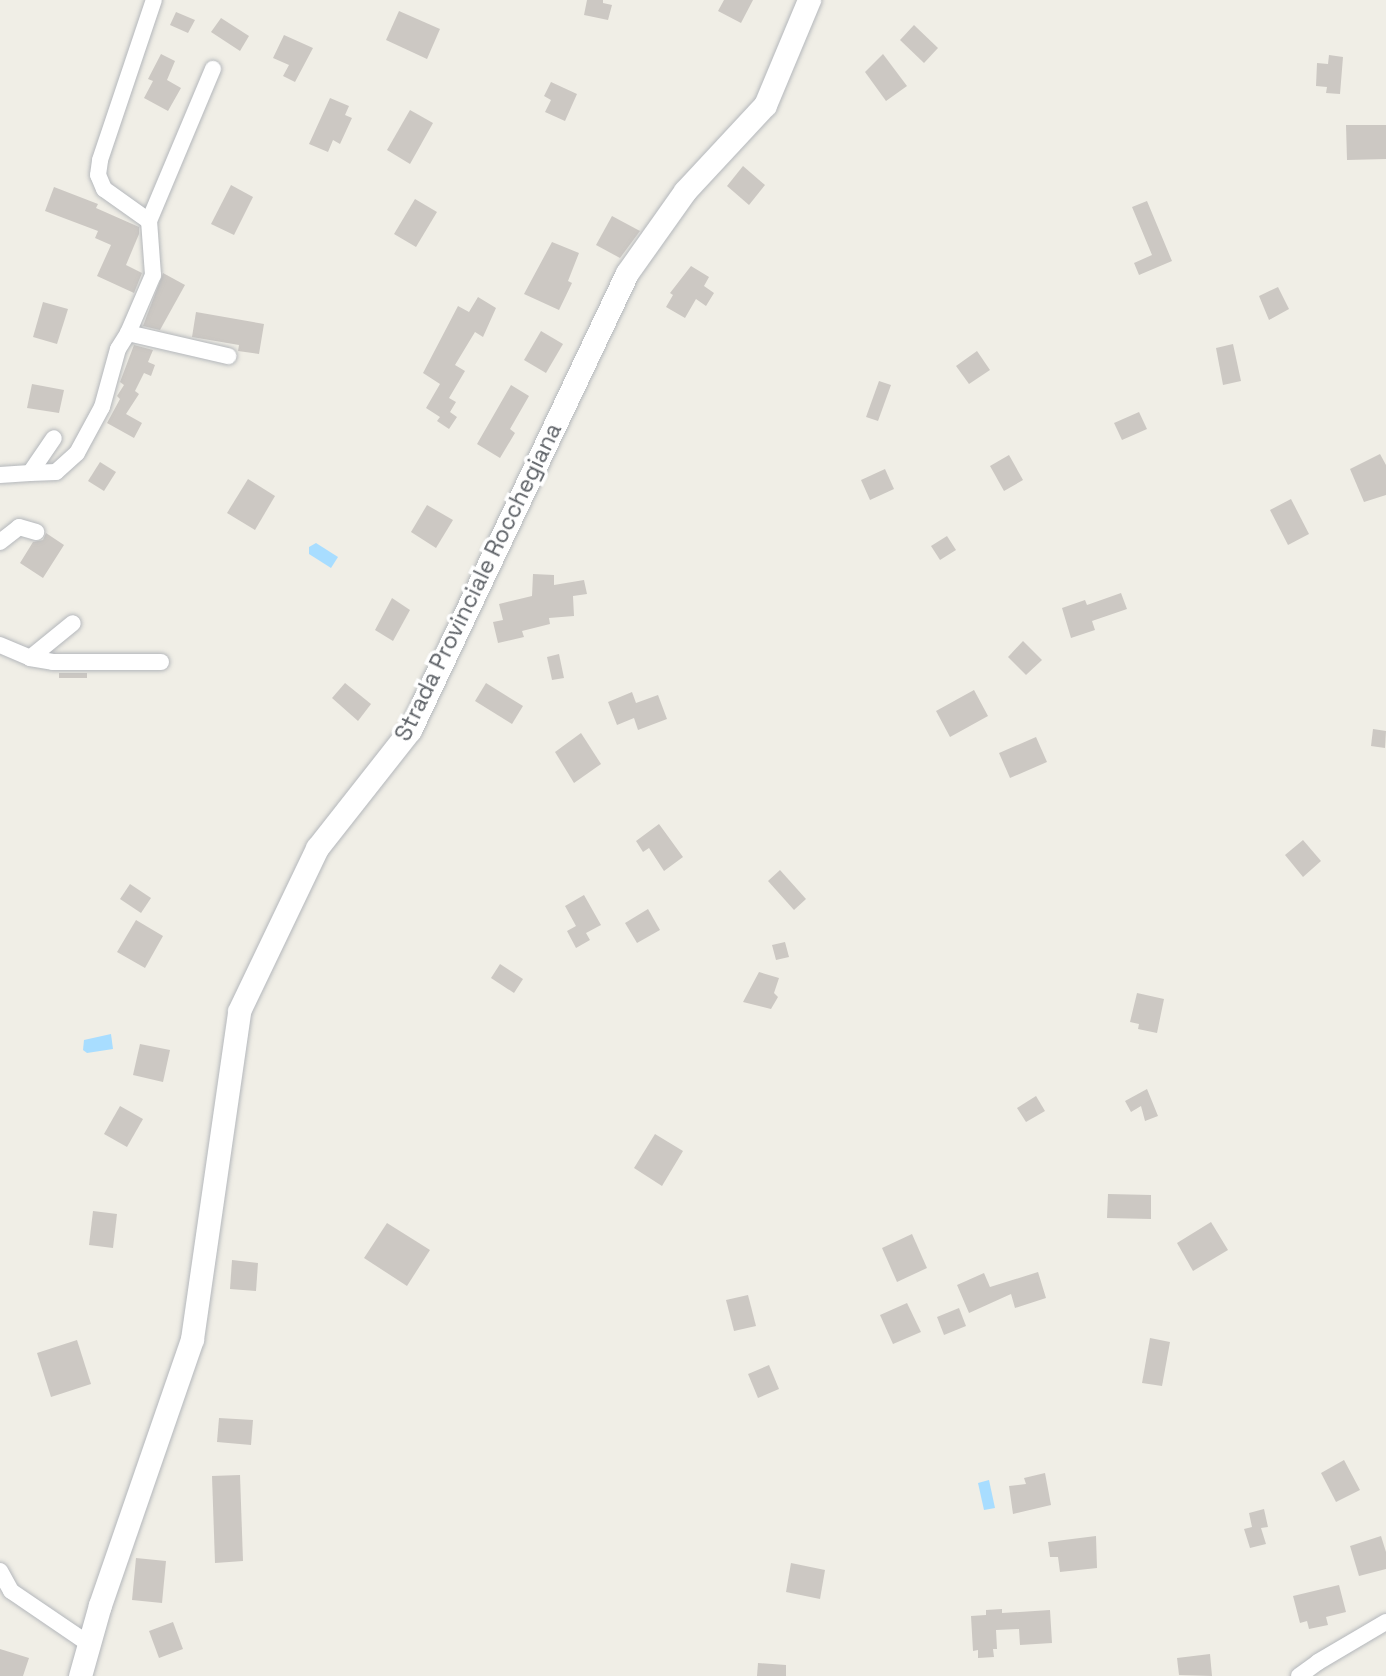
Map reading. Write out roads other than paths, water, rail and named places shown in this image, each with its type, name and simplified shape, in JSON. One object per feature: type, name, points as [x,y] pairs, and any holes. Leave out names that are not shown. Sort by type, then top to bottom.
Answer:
[{"type":"main road","name":"Strada Provinciale Rocchegiana","points":[[80,1676],[192,1339],[239,1011],[317,848],[410,730],[627,273],[685,191],[765,105],[809,0]]},
{"type":"street","points":[[149,221],[104,189],[98,175],[154,0]]},
{"type":"street","points":[[0,475],[56,472],[77,453],[102,407],[118,349],[153,275],[149,221],[213,69]]},
{"type":"street","points":[[128,332],[228,356]]},
{"type":"street","points":[[30,473],[54,438]]},
{"type":"street","points":[[0,542],[19,527],[36,532]]},
{"type":"street","points":[[30,658],[73,623]]},
{"type":"street","points":[[0,645],[30,658],[53,662],[161,662]]},
{"type":"street","points":[[0,1572],[11,1591],[89,1644]]},
{"type":"street","points":[[1299,1676],[1386,1622]]},
{"type":"water","points":[[316,543],[338,557],[331,568],[309,554],[309,547]]},
{"type":"water","points":[[111,1034],[113,1049],[87,1053],[83,1050],[84,1040]]},
{"type":"water","points":[[989,1480],[995,1508],[984,1510],[978,1483]]}]
